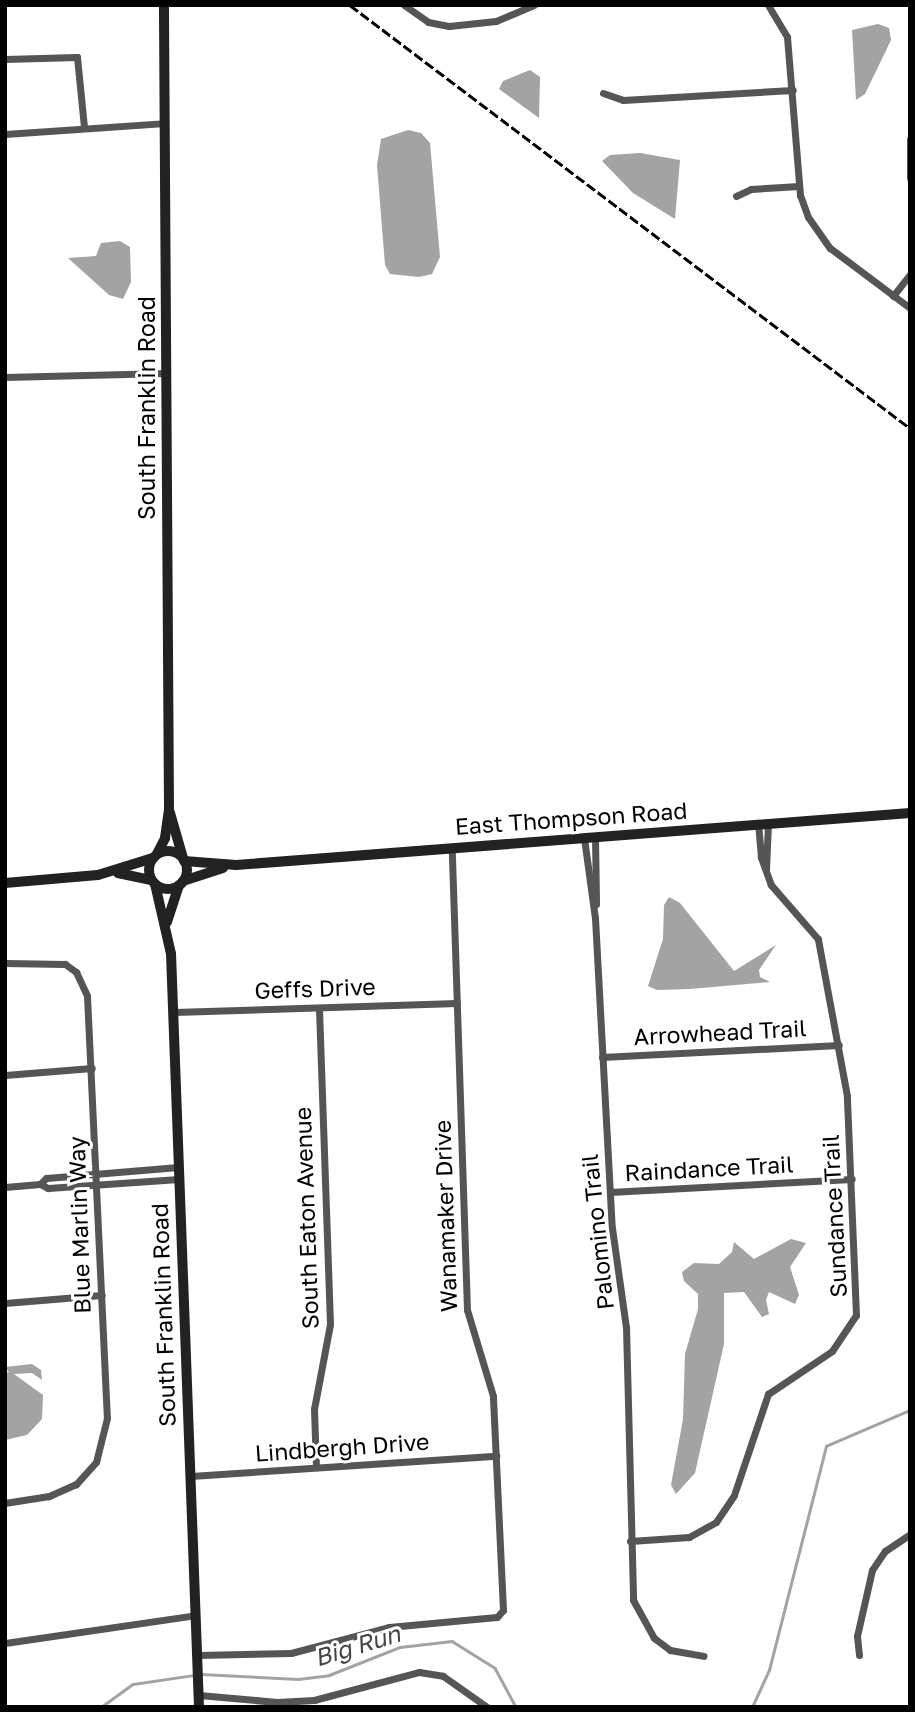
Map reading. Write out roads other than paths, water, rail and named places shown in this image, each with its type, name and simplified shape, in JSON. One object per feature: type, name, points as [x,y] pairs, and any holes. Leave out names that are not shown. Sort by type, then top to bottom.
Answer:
[{"type":"main road","name":"South Franklin Road","points":[[155,856],[165,838],[169,810],[164,5]]},
{"type":"main road","name":"South Franklin Road","points":[[169,810],[184,860]]},
{"type":"main road","name":"East Thompson Road","points":[[184,860],[236,865],[910,813]]},
{"type":"main road","points":[[5,883],[111,872],[171,852],[184,860],[181,883],[166,889],[153,882],[111,872]]},
{"type":"main road","points":[[153,882],[155,856]]},
{"type":"main road","name":"East Thompson Road","points":[[181,883],[236,865]]},
{"type":"main road","name":"South Franklin Road","points":[[153,882],[167,922],[174,1012],[199,1701]]},
{"type":"main road","name":"South Franklin Road","points":[[167,922],[181,883]]},
{"type":"street","points":[[404,5],[428,22],[449,26],[496,21],[534,5]]},
{"type":"street","points":[[768,5],[787,37],[799,186],[818,234],[910,309]]},
{"type":"street","points":[[5,59],[77,57],[84,127]]},
{"type":"street","points":[[603,93],[623,100],[793,90]]},
{"type":"street","points":[[5,134],[165,123]]},
{"type":"street","points":[[910,139],[910,178]]},
{"type":"street","points":[[736,196],[751,189],[799,186]]},
{"type":"street","points":[[893,296],[910,274]]},
{"type":"street","points":[[5,377],[167,373]]},
{"type":"street","name":"Sundance Trail","points":[[630,1541],[689,1537],[716,1522],[734,1495],[768,1394],[832,1352],[850,1331],[858,1298],[847,1096],[818,939],[776,890],[766,870],[763,824]]},
{"type":"street","name":"Palomino Trail","points":[[589,837],[610,1192],[626,1327],[630,1541],[634,1600],[643,1625],[670,1650],[703,1656]]},
{"type":"street","name":"Wanamaker Drive","points":[[198,1660],[291,1653],[388,1627],[497,1617],[503,1611],[493,1396],[467,1310],[452,848]]},
{"type":"street","name":"Blue Marlin Way","points":[[5,963],[50,961],[76,972],[88,996],[106,1435],[87,1474],[64,1491],[5,1503]]},
{"type":"street","name":"Geffs Drive","points":[[174,1012],[457,1003]]},
{"type":"street","name":"South Eaton Avenue","points":[[316,1468],[314,1409],[330,1324],[319,1007]]},
{"type":"street","name":"Arrowhead Trail","points":[[602,1057],[839,1045]]},
{"type":"street","points":[[5,1075],[92,1068]]},
{"type":"street","points":[[40,1184],[46,1178],[179,1173]]},
{"type":"street","points":[[5,1187],[40,1184],[48,1188],[179,1173]]},
{"type":"street","name":"Raindance Trail","points":[[610,1192],[852,1179]]},
{"type":"street","points":[[5,1303],[102,1295]]},
{"type":"street","name":"Lindbergh Drive","points":[[191,1476],[496,1456]]},
{"type":"street","points":[[859,1654],[857,1636],[873,1570],[885,1551],[910,1534]]},
{"type":"street","points":[[5,1643],[196,1615]]},
{"type":"street","points":[[199,1701],[314,1700],[419,1672],[443,1676],[488,1707]]},
{"type":"waterway","name":"Big Run","points":[[752,1707],[769,1670],[826,1446],[910,1410]]},
{"type":"waterway","name":"Big Run","points":[[201,1674],[298,1679],[329,1675],[400,1647],[452,1641],[495,1668],[516,1707]]},
{"type":"waterway","name":"Big Run","points":[[101,1707],[133,1684],[194,1675]]},
{"type":"railway","points":[[350,5],[910,428]]}]
